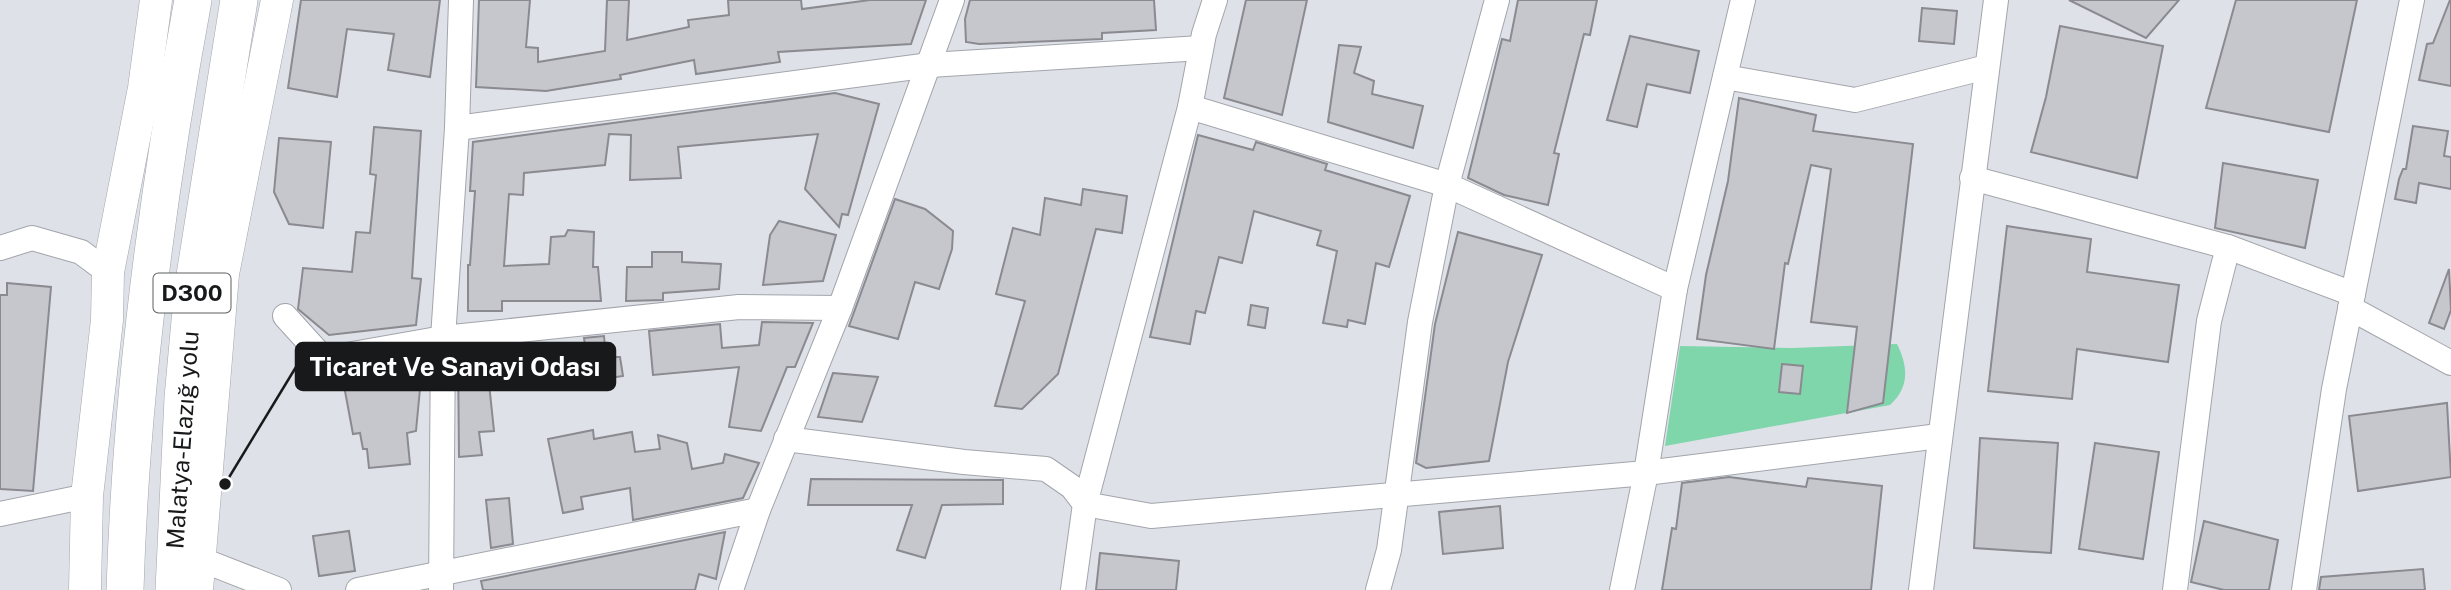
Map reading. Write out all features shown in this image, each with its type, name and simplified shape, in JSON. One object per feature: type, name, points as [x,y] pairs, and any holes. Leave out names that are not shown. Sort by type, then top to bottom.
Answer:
[{"type":"highway","name":"D300","points":[[125,590],[127,518],[146,292],[169,130],[192,0]]},
{"type":"highway","name":"Malatya-Elazığ yolu","points":[[174,590],[183,398],[193,288],[239,0]]},
{"type":"main road","points":[[85,590],[87,496],[107,320],[108,272],[156,0]]},
{"type":"main road","points":[[132,146],[192,0]]},
{"type":"main road","points":[[216,141],[267,0]]},
{"type":"main road","points":[[197,590],[197,558],[223,274],[277,0]]},
{"type":"street","points":[[441,582],[443,338],[457,128],[461,0]]},
{"type":"street","points":[[731,590],[758,510],[840,308],[952,0]]},
{"type":"street","points":[[1073,590],[1085,504],[1190,107],[1201,48],[1215,0]]},
{"type":"street","points":[[1378,590],[1389,550],[1420,322],[1447,184],[1497,0]]},
{"type":"street","points":[[1622,590],[1646,473],[1675,289],[1743,0]]},
{"type":"street","points":[[1921,590],[1996,0]]},
{"type":"street","points":[[2304,590],[2334,389],[2412,0]]},
{"type":"street","points":[[457,128],[930,65],[1201,48]]},
{"type":"street","points":[[1725,77],[1855,100],[1987,67]]},
{"type":"street","points":[[1190,107],[1447,184],[1675,289]]},
{"type":"street","points":[[1972,178],[2228,247],[2352,301],[2451,363]]},
{"type":"street","points":[[0,248],[32,238],[81,252],[108,272]]},
{"type":"street","points":[[2175,590],[2209,321],[2228,247]]},
{"type":"street","points":[[285,316],[324,359],[443,338],[739,307],[840,308]]},
{"type":"street","points":[[786,439],[964,462],[1046,469],[1072,487],[1085,504],[1151,516],[1394,498],[1646,473],[1939,436]]},
{"type":"street","points":[[0,514],[87,496]]},
{"type":"street","points":[[358,590],[441,582],[758,510]]},
{"type":"street","points":[[197,558],[279,590]]},
{"type":"green space","points":[[1897,344],[1905,376],[1901,391],[1890,405],[1665,446],[1680,346],[1792,348]]},
{"type":"building","points":[[301,0],[440,0],[430,77],[388,70],[394,34],[347,29],[337,97],[288,88]]},
{"type":"building","points":[[479,0],[530,0],[526,47],[538,48],[538,62],[605,51],[607,0],[629,0],[627,40],[689,27],[688,20],[729,15],[728,0],[801,0],[802,9],[870,0],[926,0],[911,44],[778,52],[780,62],[696,74],[694,60],[620,75],[621,79],[546,91],[476,87]]},
{"type":"building","points":[[970,0],[1154,0],[1156,30],[1102,33],[1102,39],[979,44],[966,42],[965,19]]},
{"type":"building","points":[[1246,0],[1307,0],[1282,115],[1224,98]]},
{"type":"building","points":[[1518,0],[1597,0],[1590,35],[1584,34],[1554,153],[1559,154],[1548,205],[1504,195],[1468,178],[1502,39],[1510,41]]},
{"type":"building","points":[[2069,0],[2179,0],[2146,38]]},
{"type":"building","points":[[2236,0],[2357,0],[2329,132],[2206,108]]},
{"type":"building","points":[[2450,0],[2451,86],[2419,80],[2427,44],[2433,43]]},
{"type":"building","points":[[1922,8],[1957,11],[1954,44],[1919,41]]},
{"type":"building","points":[[2060,26],[2163,46],[2137,178],[2031,152],[2046,97]]},
{"type":"building","points":[[1630,36],[1699,51],[1690,93],[1647,84],[1637,127],[1607,120]]},
{"type":"building","points":[[1339,45],[1361,47],[1354,73],[1374,81],[1372,94],[1423,106],[1413,148],[1328,122]]},
{"type":"building","points":[[835,93],[879,104],[848,215],[842,214],[839,227],[805,189],[818,134],[678,147],[681,178],[630,180],[631,135],[609,134],[605,165],[524,173],[523,195],[509,194],[504,266],[549,264],[551,237],[565,236],[568,230],[594,232],[593,267],[598,267],[601,301],[502,301],[502,311],[468,311],[468,265],[475,191],[470,191],[473,142]]},
{"type":"building","points":[[1739,98],[1816,115],[1813,131],[1913,144],[1883,403],[1847,413],[1857,327],[1811,322],[1831,169],[1811,165],[1788,264],[1785,263],[1774,349],[1697,339],[1706,275],[1728,181]]},
{"type":"building","points":[[2413,126],[2448,131],[2444,156],[2451,157],[2451,189],[2419,183],[2416,203],[2395,199],[2399,179],[2403,169],[2406,169]]},
{"type":"building","points":[[374,127],[421,131],[412,278],[421,279],[416,325],[329,335],[298,309],[303,268],[352,272],[356,232],[370,233],[376,175],[370,174]]},
{"type":"building","points":[[1198,135],[1253,150],[1256,142],[1327,164],[1325,170],[1410,196],[1389,267],[1376,263],[1365,324],[1348,320],[1347,327],[1323,323],[1337,251],[1317,245],[1321,231],[1254,211],[1242,263],[1219,257],[1205,313],[1196,311],[1190,344],[1150,337]]},
{"type":"building","points":[[279,138],[331,142],[323,228],[289,224],[274,192]]},
{"type":"building","points":[[2223,163],[2318,180],[2305,248],[2215,228]]},
{"type":"building","points":[[1083,189],[1127,196],[1122,233],[1096,229],[1058,374],[1022,409],[995,406],[1025,301],[996,294],[1013,228],[1040,235],[1045,198],[1081,205]]},
{"type":"building","points":[[895,199],[925,209],[953,231],[952,249],[939,289],[915,282],[898,339],[849,326]]},
{"type":"building","points":[[779,221],[836,235],[823,281],[763,285],[770,235]]},
{"type":"building","points":[[2007,226],[2091,239],[2087,272],[2179,285],[2168,362],[2077,349],[2072,399],[1988,391]]},
{"type":"building","points":[[1458,232],[1542,255],[1508,362],[1489,461],[1426,468],[1416,463],[1435,324]]},
{"type":"building","points":[[652,252],[682,252],[682,262],[721,264],[719,289],[663,293],[663,300],[626,301],[627,267],[652,267]]},
{"type":"building","points":[[2449,269],[2451,310],[2444,329],[2429,323]]},
{"type":"building","points":[[7,283],[51,287],[33,491],[0,489],[0,295],[7,295]]},
{"type":"building","points":[[1251,305],[1268,308],[1265,328],[1248,325]]},
{"type":"building","points":[[762,322],[813,323],[795,367],[787,367],[761,431],[729,427],[739,367],[653,375],[649,331],[720,324],[722,348],[759,345]]},
{"type":"building","points":[[604,336],[606,357],[620,357],[623,376],[590,381],[584,338]]},
{"type":"building","points":[[492,348],[495,374],[488,374],[494,431],[479,432],[482,455],[459,457],[458,353]]},
{"type":"building","points":[[423,357],[416,431],[407,433],[410,464],[369,468],[367,449],[363,449],[360,433],[353,434],[342,375]]},
{"type":"building","points":[[1782,364],[1803,366],[1800,394],[1779,392]]},
{"type":"building","points":[[833,373],[878,377],[862,422],[818,417]]},
{"type":"building","points":[[2447,403],[2451,477],[2358,491],[2349,416]]},
{"type":"building","points":[[593,430],[594,439],[632,432],[635,452],[660,449],[658,435],[687,443],[692,469],[723,463],[725,454],[759,463],[743,498],[633,520],[630,488],[581,497],[583,509],[563,513],[548,439]]},
{"type":"building","points":[[1980,438],[2058,443],[2051,553],[1974,548]]},
{"type":"building","points":[[2095,443],[2159,452],[2143,559],[2079,549]]},
{"type":"building","points":[[1729,477],[1806,487],[1808,478],[1882,486],[1871,590],[1662,590],[1672,528],[1676,529],[1682,483]]},
{"type":"building","points":[[811,479],[1003,480],[1003,504],[942,505],[925,558],[897,550],[912,505],[808,505]]},
{"type":"building","points":[[509,498],[513,544],[491,548],[486,500]]},
{"type":"building","points":[[1500,506],[1503,548],[1443,554],[1439,512]]},
{"type":"building","points":[[2204,521],[2278,540],[2269,590],[2224,590],[2191,582]]},
{"type":"building","points":[[349,531],[355,571],[319,576],[313,536]]},
{"type":"building","points":[[725,532],[716,579],[699,574],[695,590],[483,590],[481,581]]},
{"type":"building","points":[[1100,553],[1179,561],[1176,590],[1096,590]]},
{"type":"building","points":[[2423,569],[2425,590],[2319,590],[2321,577]]},
{"type":"place","name":"Ticaret Ve Sanayi Odası","points":[[225,484]]}]
